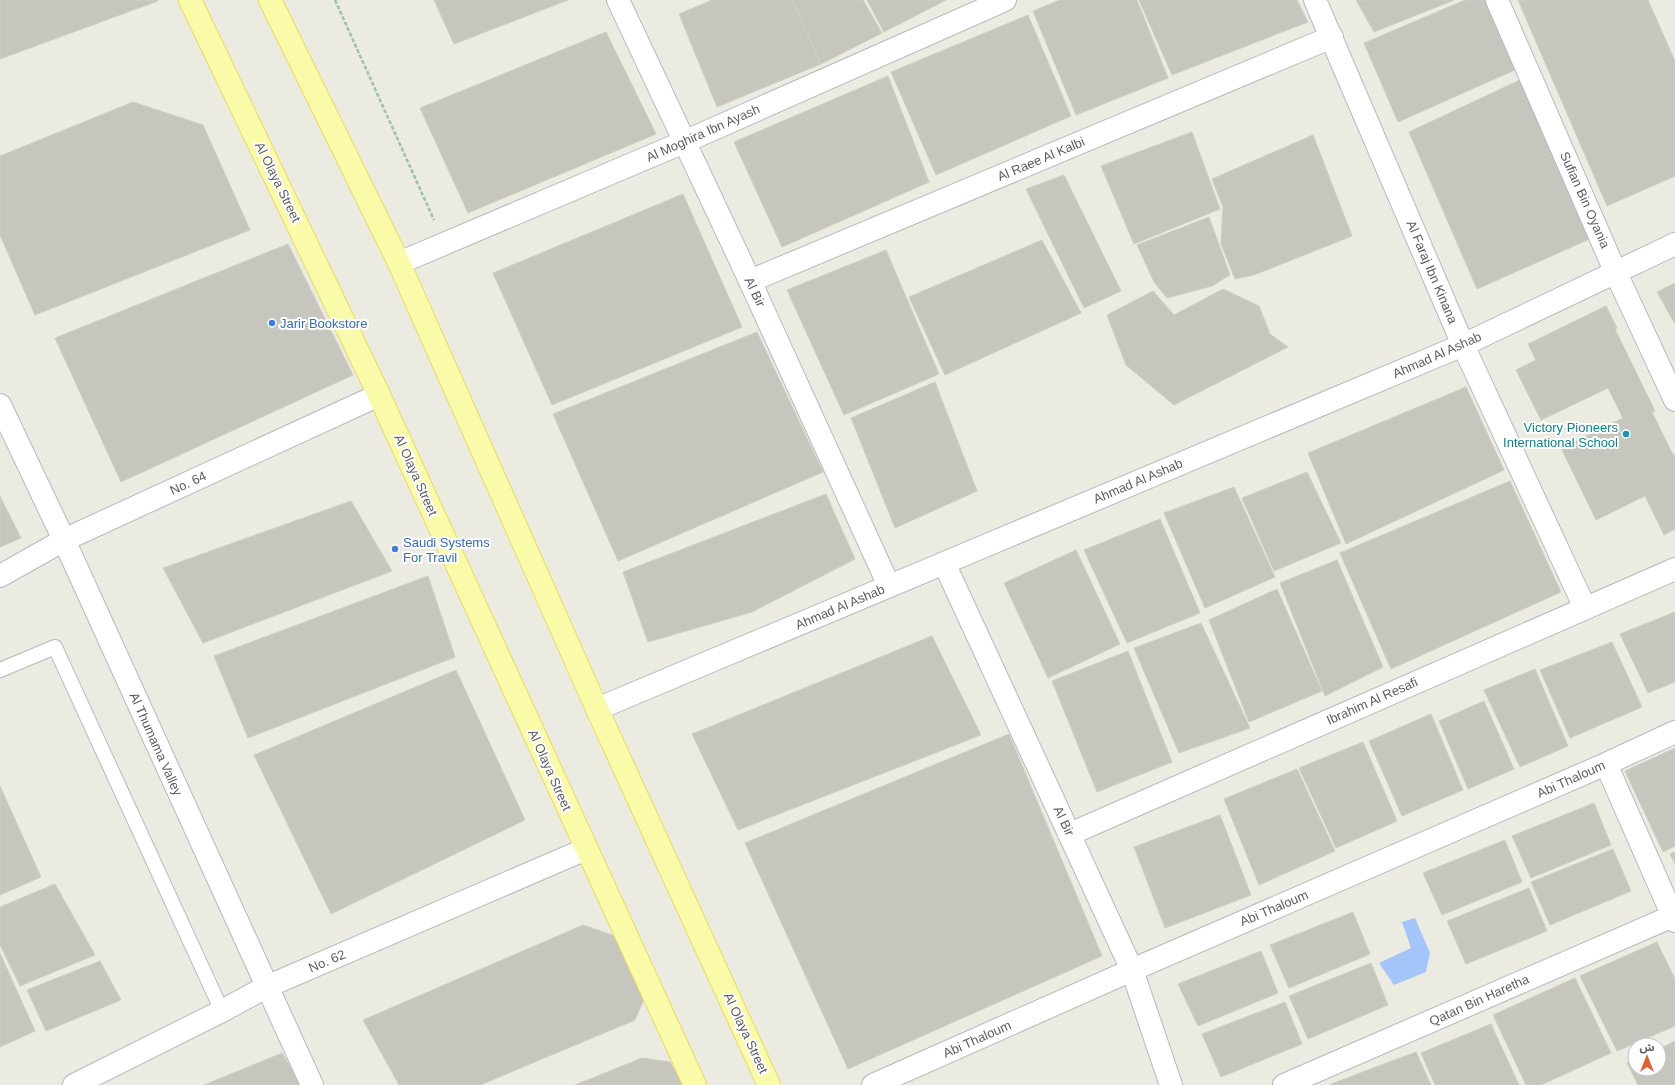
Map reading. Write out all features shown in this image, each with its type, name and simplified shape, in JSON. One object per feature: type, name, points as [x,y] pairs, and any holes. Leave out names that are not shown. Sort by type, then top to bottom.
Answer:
[{"type":"main road","name":"Al Olaya Street","points":[[190,0],[379,395],[695,1085]]},
{"type":"main road","name":"Al Olaya Street","points":[[270,0],[399,263],[597,709],[769,1085]]},
{"type":"street","name":"Al Moghira Ibn Ayash","points":[[399,263],[684,142],[1005,0]]},
{"type":"street","name":"Al Faraj Ibn Kinana","points":[[1315,0],[1463,345],[1584,608]]},
{"type":"street","name":"Sufian Bin Oyania","points":[[1497,0],[1616,271],[1675,400]]},
{"type":"street","name":"Al Bir","points":[[624,2],[684,142],[750,281],[889,586]]},
{"type":"street","name":"Al Raee Al Kalbi","points":[[750,281],[1332,38]]},
{"type":"street","name":"Ahmad Al Ashab","points":[[597,709],[1463,345],[1675,244]]},
{"type":"street","name":"No. 64","points":[[0,576],[64,540],[379,395]]},
{"type":"street","name":"Al Thumama Valley","points":[[0,404],[64,540],[266,987],[312,1085]]},
{"type":"street","name":"Al Bir","points":[[944,563],[1132,970],[1171,1085]]},
{"type":"street","name":"Ibrahim Al Resafi","points":[[1070,834],[1675,569]]},
{"type":"street","name":"Abi Thaloum","points":[[873,1085],[1132,970],[1606,764],[1675,732]]},
{"type":"street","points":[[1606,764],[1674,918]]},
{"type":"street","name":"No. 62","points":[[74,1085],[222,1012],[266,987],[586,849]]},
{"type":"street","name":"Qatan Bin Haretha","points":[[1284,1085],[1674,918]]},
{"type":"lane","points":[[0,670],[55,647],[222,1012]]},
{"type":"path","points":[[335,0],[444,244]]},
{"type":"water","points":[[1415,918],[1430,953],[1426,972],[1394,985],[1379,963],[1411,948],[1402,922]]},
{"type":"building","points":[[0,0],[158,0],[158,1],[0,59]]},
{"type":"building","points":[[434,0],[568,0],[454,44]]},
{"type":"building","points":[[712,0],[792,0],[821,64],[717,107],[679,14]]},
{"type":"building","points":[[792,0],[863,0],[882,33],[821,64]]},
{"type":"building","points":[[867,0],[946,0],[884,32]]},
{"type":"building","points":[[1060,0],[1137,0],[1168,78],[1076,115],[1033,11]]},
{"type":"building","points":[[1139,0],[1297,0],[1308,22],[1172,75]]},
{"type":"building","points":[[1356,0],[1454,0],[1374,32]]},
{"type":"building","points":[[1465,0],[1487,0],[1517,69],[1398,122],[1364,43]]},
{"type":"building","points":[[1518,0],[1648,0],[1675,61],[1675,176],[1607,206]]},
{"type":"building","points":[[1028,15],[1071,116],[936,175],[891,72]]},
{"type":"building","points":[[606,32],[656,134],[468,213],[420,108]]},
{"type":"building","points":[[888,76],[929,182],[782,247],[734,142]]},
{"type":"building","points":[[1522,79],[1592,238],[1477,289],[1409,132]]},
{"type":"building","points":[[133,102],[203,125],[250,230],[35,315],[0,235],[0,156]]},
{"type":"building","points":[[1192,132],[1220,209],[1134,244],[1101,166]]},
{"type":"building","points":[[1313,135],[1352,236],[1254,275],[1235,279],[1221,244],[1223,207],[1212,179]]},
{"type":"building","points":[[1064,175],[1121,291],[1084,308],[1026,189]]},
{"type":"building","points":[[683,194],[742,327],[552,405],[493,273]]},
{"type":"building","points":[[1209,217],[1230,275],[1212,286],[1167,298],[1154,282],[1137,245]]},
{"type":"building","points":[[1042,240],[1081,313],[945,375],[909,297]]},
{"type":"building","points":[[288,244],[353,375],[121,482],[55,338]]},
{"type":"building","points":[[886,250],[939,374],[844,415],[787,290]]},
{"type":"building","points":[[1675,283],[1675,324],[1657,292]]},
{"type":"building","points":[[1223,289],[1259,306],[1270,334],[1288,347],[1174,405],[1126,365],[1107,315],[1153,291],[1174,315]]},
{"type":"building","name":"Victory Pioneers International School","points":[[1606,306],[1617,328],[1615,329],[1655,411],[1652,412],[1673,455],[1675,454],[1675,529],[1664,535],[1645,496],[1596,520],[1561,448],[1623,418],[1608,388],[1541,420],[1516,370],[1536,360],[1528,344]]},
{"type":"building","points":[[757,332],[823,472],[618,561],[553,414]]},
{"type":"building","points":[[935,382],[977,491],[895,528],[851,418]]},
{"type":"building","points":[[1466,387],[1504,470],[1346,544],[1308,453]]},
{"type":"building","points":[[1307,472],[1341,543],[1274,571],[1242,498]]},
{"type":"building","points":[[1510,481],[1561,592],[1391,669],[1340,553]]},
{"type":"building","points":[[1234,487],[1275,577],[1205,608],[1164,513]]},
{"type":"building","points":[[826,494],[855,559],[752,612],[648,642],[623,572]]},
{"type":"building","points":[[0,496],[21,538],[0,547]]},
{"type":"building","points":[[351,501],[392,571],[203,643],[163,568]]},
{"type":"building","points":[[1160,519],[1200,613],[1127,643],[1084,550]]},
{"type":"building","points":[[1076,550],[1120,644],[1048,678],[1004,583]]},
{"type":"building","points":[[1337,560],[1383,667],[1325,696],[1280,583]]},
{"type":"building","points":[[428,576],[455,657],[248,738],[214,656]]},
{"type":"building","points":[[1277,589],[1322,691],[1249,722],[1209,620]]},
{"type":"building","points":[[1675,612],[1675,682],[1648,693],[1620,634]]},
{"type":"building","points":[[1201,623],[1250,728],[1179,753],[1134,648]]},
{"type":"building","points":[[932,636],[981,735],[738,830],[692,734]]},
{"type":"building","points":[[1612,642],[1642,707],[1570,738],[1540,670]]},
{"type":"building","points":[[1128,651],[1172,762],[1097,792],[1052,681]]},
{"type":"building","points":[[1535,669],[1568,746],[1520,767],[1484,690]]},
{"type":"building","points":[[456,670],[525,820],[331,914],[254,755]]},
{"type":"building","points":[[1484,701],[1514,769],[1468,789],[1439,721]]},
{"type":"building","points":[[1431,714],[1463,790],[1402,816],[1369,741]]},
{"type":"building","points":[[1009,734],[1102,956],[848,1069],[745,843]]},
{"type":"building","points":[[1363,742],[1397,821],[1336,848],[1299,768]]},
{"type":"building","points":[[1675,748],[1675,846],[1663,852],[1625,771]]},
{"type":"building","points":[[1297,769],[1335,851],[1259,885],[1224,799]]},
{"type":"building","points":[[0,786],[41,877],[0,895]]},
{"type":"building","points":[[1594,803],[1611,845],[1531,878],[1512,836]]},
{"type":"building","points":[[1220,815],[1251,895],[1165,928],[1134,847]]},
{"type":"building","points":[[1505,840],[1522,882],[1442,915],[1423,873]]},
{"type":"building","points":[[1613,849],[1631,891],[1550,925],[1531,882]]},
{"type":"building","points":[[1675,852],[1675,864],[1670,854]]},
{"type":"building","points":[[55,884],[95,955],[20,986],[0,945],[0,907]]},
{"type":"building","points":[[1529,888],[1547,931],[1466,964],[1447,921]]},
{"type":"building","points":[[1353,912],[1370,954],[1289,988],[1270,945]]},
{"type":"building","points":[[583,925],[618,937],[647,992],[635,1020],[480,1085],[399,1085],[363,1020]]},
{"type":"building","points":[[1657,942],[1675,979],[1675,1026],[1649,1037],[1627,1037],[1627,1047],[1617,1051],[1580,976]]},
{"type":"building","points":[[1261,951],[1278,993],[1198,1026],[1178,984]]},
{"type":"building","points":[[0,953],[35,1031],[0,1047]]},
{"type":"building","points":[[100,961],[121,1000],[46,1031],[27,990]]},
{"type":"building","points":[[1371,963],[1388,1005],[1308,1039],[1289,996]]},
{"type":"building","points":[[1575,978],[1611,1053],[1541,1085],[1526,1085],[1493,1015]]},
{"type":"building","points":[[1285,1002],[1302,1044],[1221,1077],[1202,1034]]},
{"type":"building","points":[[1491,1024],[1519,1085],[1435,1085],[1421,1053]]},
{"type":"building","points":[[1675,1041],[1675,1085],[1638,1085],[1634,1077],[1667,1077],[1667,1045]]},
{"type":"building","points":[[1416,1052],[1431,1085],[1331,1085],[1331,1084]]},
{"type":"building","points":[[282,1053],[301,1085],[204,1085]]},
{"type":"building","points":[[642,1058],[670,1062],[683,1085],[575,1085]]},
{"type":"place","name":"Jarir Bookstore","points":[[272,323]]},
{"type":"place","name":"Victory Pioneers International School","points":[[1626,434]]},
{"type":"place","name":"Saudi Systems For Travil","points":[[395,549]]}]
